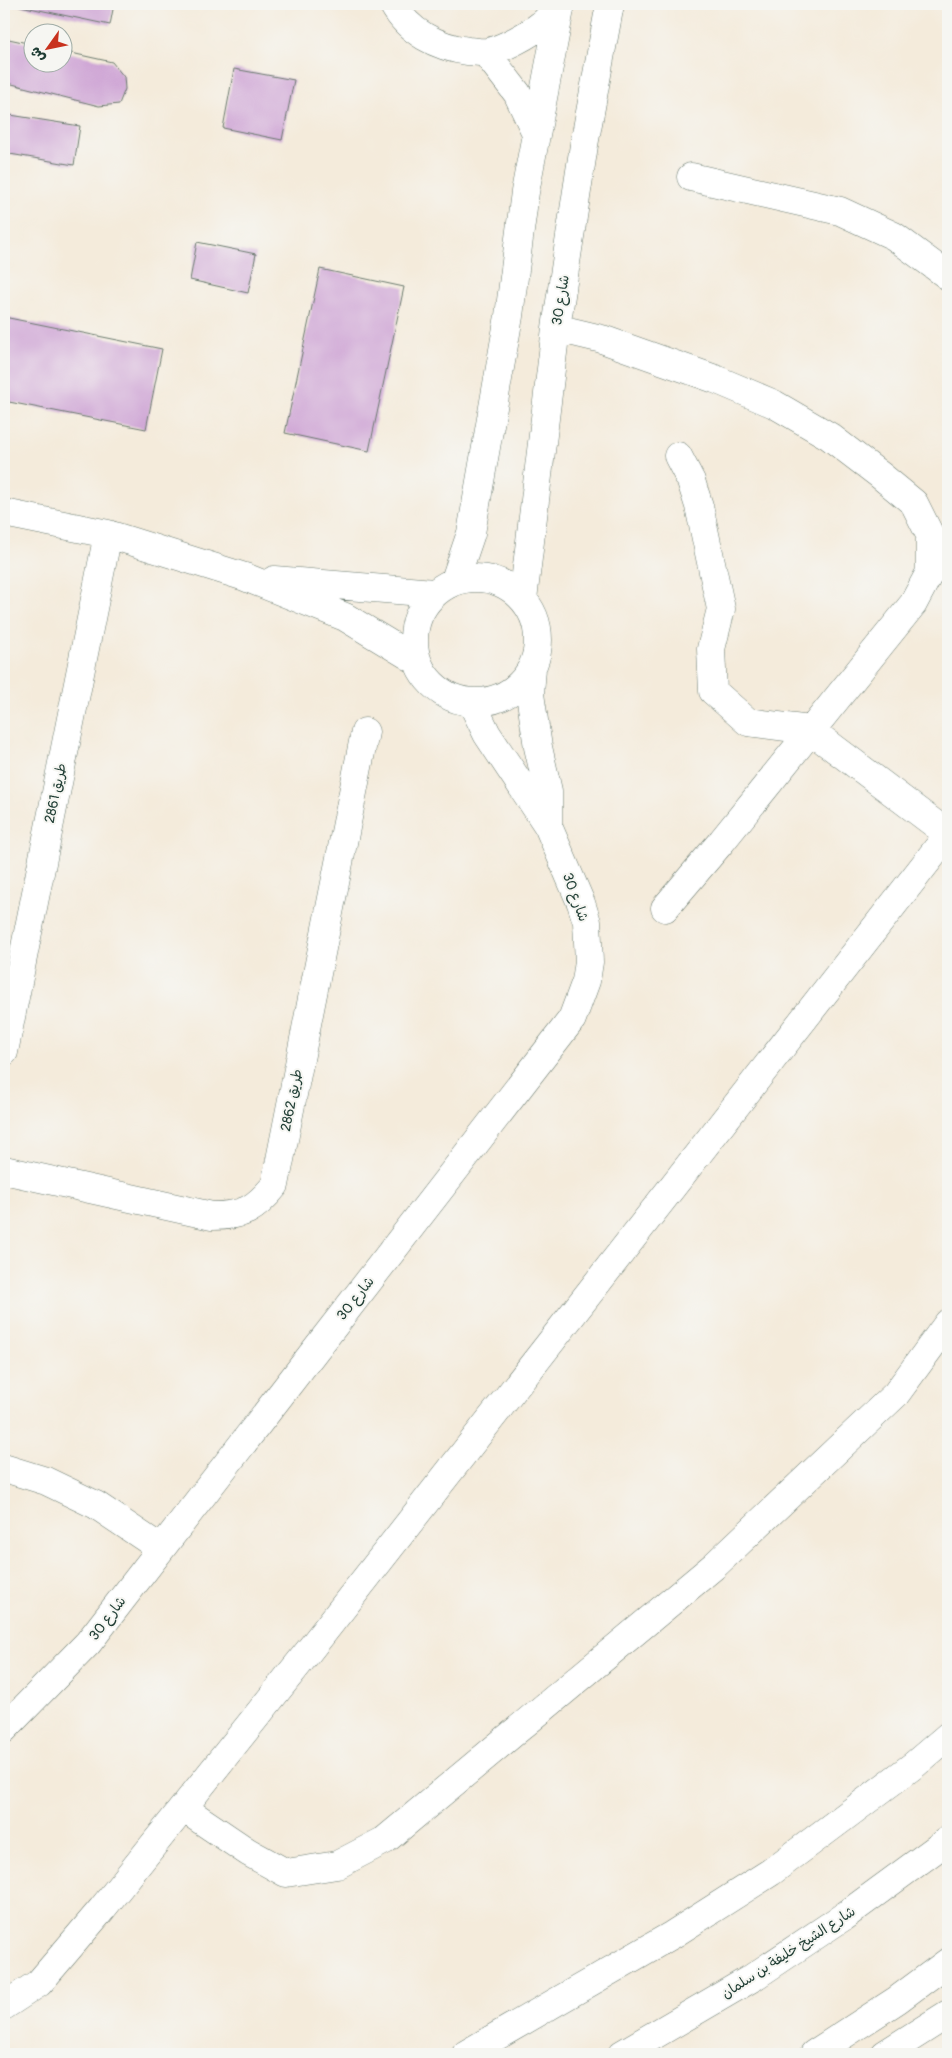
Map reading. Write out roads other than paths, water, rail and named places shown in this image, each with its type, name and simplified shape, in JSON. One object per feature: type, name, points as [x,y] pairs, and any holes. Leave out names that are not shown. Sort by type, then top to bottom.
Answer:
[{"type":"main road","points":[[393,4],[407,25],[431,41],[457,49],[486,52],[523,36],[543,24],[560,4]]},
{"type":"main road","name":"شارع 30","points":[[532,668],[517,687],[496,700],[472,703],[448,697],[429,682],[416,660],[413,636],[419,612],[445,587],[471,533],[509,316],[525,192],[560,4]]},
{"type":"main road","name":"شارع 30","points":[[523,599],[556,328],[584,145],[610,4]]},
{"type":"main road","points":[[486,52],[518,93],[536,132]]},
{"type":"main road","points":[[691,177],[840,211],[894,236],[948,276]]},
{"type":"main road","points":[[556,328],[602,339],[715,379],[774,404],[829,436],[914,503],[930,535],[930,572]]},
{"type":"main road","points":[[4,2006],[39,1983],[102,1909],[948,835],[810,730],[748,722],[713,691],[711,649],[721,609],[699,506],[691,481],[678,456]]},
{"type":"main road","points":[[4,513],[108,534],[245,577],[345,617],[416,660]]},
{"type":"main road","name":"طريق 2861","points":[[4,1052],[108,534]]},
{"type":"main road","points":[[665,908],[722,841],[913,604],[930,572],[948,550]]},
{"type":"main road","points":[[245,577],[445,587]]},
{"type":"main road","name":"شارع 30","points":[[445,587],[480,577],[503,583],[523,599],[535,620],[538,644],[532,668],[530,694],[538,747],[548,790],[548,826]]},
{"type":"main road","name":"شارع 30","points":[[4,1729],[88,1643],[572,1018],[584,988],[589,962],[587,922],[581,903],[548,826],[487,734],[472,703]]},
{"type":"main road","name":"طريق 2862","points":[[4,1170],[212,1216],[231,1216],[249,1211],[275,1185],[364,732]]},
{"type":"main road","points":[[183,1808],[248,1852],[286,1873],[337,1865],[386,1840],[714,1566],[896,1394],[948,1323]]},
{"type":"main road","points":[[4,1468],[46,1481],[96,1505],[160,1548]]},
{"type":"main road","points":[[466,2054],[672,1935],[771,1872],[914,1765],[948,1736]]},
{"type":"main road","name":"شارع الشيخ خليفة بن سلمان","points":[[622,2054],[752,1978],[842,1918],[948,1840]]},
{"type":"main road","points":[[814,2054],[897,2000],[948,1962]]},
{"type":"main road","points":[[884,2054],[948,2014]]}]
